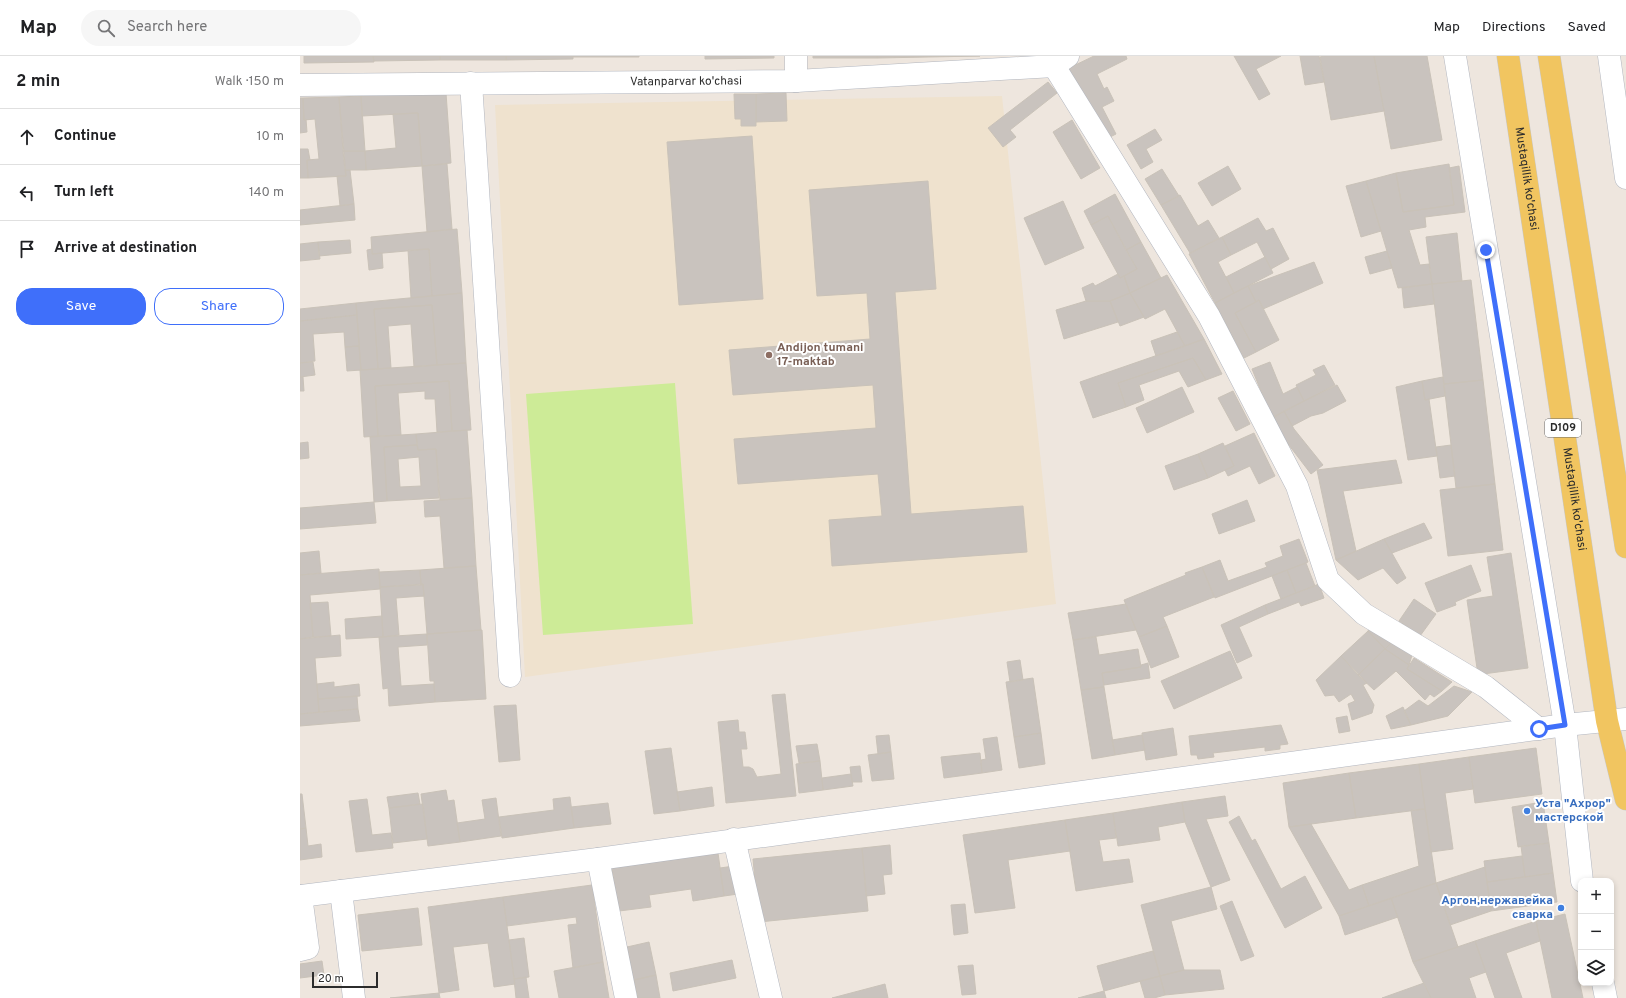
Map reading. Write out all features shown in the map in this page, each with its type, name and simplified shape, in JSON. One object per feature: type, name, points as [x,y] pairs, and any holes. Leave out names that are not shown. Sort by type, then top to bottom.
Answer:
[{"type":"main road","name":"Mustaqillik ko'chasi","points":[[1508,56],[1617,720],[1626,799]]},
{"type":"main road","points":[[1549,56],[1626,547]]},
{"type":"street","points":[[796,56],[796,81]]},
{"type":"street","points":[[1455,56],[1565,725],[1582,878]]},
{"type":"street","points":[[1609,56],[1626,178]]},
{"type":"street","points":[[1061,61],[1209,316],[1297,486],[1328,580],[1364,614],[1486,687],[1539,729]]},
{"type":"street","name":"Vatanparvar ko'chasi","points":[[300,85],[796,81],[1061,61]]},
{"type":"street","points":[[471,83],[510,676]]},
{"type":"street","points":[[300,950],[308,948],[301,896],[598,859],[1565,725],[1617,720]]},
{"type":"street","points":[[734,839],[771,998]]},
{"type":"street","points":[[598,859],[626,998]]},
{"type":"street","points":[[341,891],[354,998]]},
{"type":"street","points":[[1604,986],[1606,998]]},
{"type":"shaded area","name":"Andijon tumani 17-maktab","points":[[1002,96],[1056,604],[525,677],[495,105]]},
{"type":"green space","points":[[675,383],[693,624],[543,635],[526,394]]},
{"type":"building","points":[[304,56],[373,56],[374,62],[304,63]]},
{"type":"building","points":[[373,56],[440,56],[440,60],[374,61]]},
{"type":"building","points":[[440,56],[506,56],[506,60],[440,60]]},
{"type":"building","points":[[506,56],[573,56],[573,59],[506,60]]},
{"type":"building","points":[[639,56],[639,57],[573,57]]},
{"type":"building","points":[[705,56],[774,56],[774,58],[705,59]]},
{"type":"building","points":[[813,56],[877,56],[877,58],[813,58]]},
{"type":"building","points":[[877,56],[980,56],[877,58]]},
{"type":"building","points":[[1094,56],[1126,56],[1127,59],[1097,74],[1104,89],[1107,87],[1114,101],[1102,107],[1116,134],[1104,140],[1067,69]]},
{"type":"building","points":[[1234,56],[1281,56],[1256,69],[1270,94],[1259,100]]},
{"type":"building","points":[[1300,56],[1319,56],[1324,82],[1305,85]]},
{"type":"building","points":[[1374,56],[1384,111],[1331,120],[1320,57]]},
{"type":"building","points":[[1374,56],[1427,56],[1442,140],[1391,149]]},
{"type":"building","points":[[1048,82],[1057,93],[1010,130],[1016,137],[1003,147],[988,128]]},
{"type":"building","points":[[446,93],[451,163],[422,166],[418,113],[362,116],[361,96]]},
{"type":"building","points":[[786,93],[787,121],[756,122],[756,94]]},
{"type":"building","points":[[734,94],[756,94],[756,126],[741,126],[741,119],[735,119]]},
{"type":"building","points":[[361,96],[365,151],[343,151],[339,97]]},
{"type":"building","points":[[339,97],[346,176],[308,178],[307,160],[319,159],[315,119],[304,120],[303,98]]},
{"type":"building","points":[[300,98],[303,98],[304,120],[306,119],[307,132],[300,133]]},
{"type":"building","points":[[418,113],[422,166],[366,170],[365,151],[396,148],[393,114]]},
{"type":"building","points":[[1072,120],[1100,168],[1081,179],[1053,132]]},
{"type":"building","points":[[1155,129],[1162,140],[1146,149],[1153,162],[1141,169],[1127,145]]},
{"type":"building","points":[[752,136],[763,299],[679,305],[667,142]]},
{"type":"building","points":[[300,149],[308,149],[310,160],[307,160],[308,178],[300,178]]},
{"type":"building","points":[[343,151],[365,151],[366,170],[345,170]]},
{"type":"building","points":[[447,164],[452,229],[427,232],[422,166]]},
{"type":"building","points":[[1449,164],[1454,205],[1403,212],[1396,173]]},
{"type":"building","points":[[1228,166],[1241,189],[1212,206],[1198,183]]},
{"type":"building","points":[[1459,166],[1465,212],[1425,217],[1426,227],[1409,230],[1420,265],[1429,264],[1432,284],[1398,288],[1366,181],[1396,173],[1403,212],[1454,205],[1449,168]]},
{"type":"building","points":[[1162,169],[1179,196],[1161,205],[1145,179]]},
{"type":"building","points":[[345,170],[350,170],[354,204],[340,206],[337,176],[346,176]]},
{"type":"building","points":[[928,181],[936,289],[895,292],[911,514],[1023,506],[1027,552],[832,566],[829,520],[882,516],[878,474],[738,484],[734,439],[876,428],[873,385],[733,395],[729,350],[870,339],[867,293],[817,296],[809,190]]},
{"type":"building","points":[[1366,181],[1381,231],[1361,237],[1346,186]]},
{"type":"building","points":[[1115,194],[1141,242],[1126,250],[1108,216],[1091,225],[1084,211]]},
{"type":"building","points":[[1180,195],[1198,226],[1208,220],[1219,238],[1190,253],[1161,205]]},
{"type":"building","points":[[1063,201],[1084,248],[1045,265],[1024,218]]},
{"type":"building","points":[[354,204],[355,220],[300,225],[300,210]]},
{"type":"building","points":[[1108,216],[1137,269],[1120,278],[1091,225]]},
{"type":"building","points":[[1258,218],[1266,231],[1273,228],[1289,259],[1271,269],[1257,242],[1231,255],[1222,237]]},
{"type":"building","points":[[457,229],[462,293],[432,296],[429,249],[372,254],[371,237]]},
{"type":"building","points":[[1457,233],[1462,281],[1432,284],[1426,237]]},
{"type":"building","points":[[1222,237],[1231,255],[1218,262],[1234,293],[1215,303],[1189,254]]},
{"type":"building","points":[[350,240],[351,253],[319,256],[318,242]]},
{"type":"building","points":[[318,242],[320,259],[300,261],[300,244]]},
{"type":"building","points":[[1141,242],[1161,278],[1130,293],[1124,276],[1137,269],[1126,250]]},
{"type":"building","points":[[372,249],[372,254],[382,253],[383,268],[369,270],[367,250]]},
{"type":"building","points":[[429,249],[432,296],[411,298],[408,250]]},
{"type":"building","points":[[1387,251],[1392,268],[1370,274],[1365,257]]},
{"type":"building","points":[[1265,257],[1273,273],[1234,293],[1226,277]]},
{"type":"building","points":[[1314,262],[1323,283],[1263,309],[1259,300],[1256,302],[1248,286]]},
{"type":"building","points":[[1118,274],[1120,278],[1124,276],[1130,293],[1110,301],[1086,301],[1082,288],[1093,283],[1095,286]]},
{"type":"building","points":[[1167,275],[1204,339],[1185,346],[1165,309],[1145,319],[1130,293]]},
{"type":"building","points":[[1471,280],[1483,380],[1444,384],[1432,284]]},
{"type":"building","points":[[1432,284],[1434,304],[1404,308],[1402,288]]},
{"type":"building","points":[[1248,286],[1256,302],[1235,313],[1256,352],[1244,358],[1215,303]]},
{"type":"building","points":[[462,293],[466,363],[437,365],[432,305],[374,309],[378,369],[361,370],[356,303]]},
{"type":"building","points":[[1130,293],[1144,317],[1120,326],[1110,301]]},
{"type":"building","points":[[1259,300],[1279,340],[1256,352],[1235,313]]},
{"type":"building","points":[[1086,301],[1110,301],[1118,322],[1064,339],[1056,310]]},
{"type":"building","points":[[356,303],[357,315],[300,321],[300,309]]},
{"type":"building","points":[[432,305],[437,365],[414,367],[411,324],[388,326],[391,368],[378,369],[374,309]]},
{"type":"building","points":[[357,315],[359,346],[345,347],[344,332],[313,334],[315,361],[300,363],[300,321]]},
{"type":"building","points":[[1177,332],[1185,346],[1156,356],[1151,341]]},
{"type":"building","points":[[1204,339],[1222,374],[1206,380],[1193,358],[1118,383],[1126,407],[1093,418],[1080,382]]},
{"type":"building","points":[[359,346],[361,370],[347,371],[345,347]]},
{"type":"building","points":[[1193,358],[1206,380],[1188,387],[1179,371],[1139,385],[1144,400],[1126,407],[1118,383]]},
{"type":"building","points":[[313,362],[315,375],[300,377],[300,363]]},
{"type":"building","points":[[1270,362],[1283,394],[1297,387],[1304,401],[1272,418],[1252,369]]},
{"type":"building","points":[[466,363],[471,430],[452,431],[449,381],[375,386],[378,436],[364,437],[360,370]]},
{"type":"building","points":[[1324,365],[1335,385],[1304,401],[1296,385],[1316,375],[1313,370]]},
{"type":"building","points":[[300,377],[303,377],[304,391],[300,391]]},
{"type":"building","points":[[1443,377],[1445,396],[1425,400],[1422,381]]},
{"type":"building","points":[[1483,380],[1495,484],[1456,488],[1444,384]]},
{"type":"building","points":[[449,381],[452,431],[437,432],[435,399],[425,399],[425,391],[398,393],[401,435],[378,436],[375,386]]},
{"type":"building","points":[[1422,381],[1425,400],[1429,399],[1437,456],[1408,460],[1396,387]]},
{"type":"building","points":[[1337,385],[1346,401],[1323,413],[1311,416],[1292,426],[1284,411]]},
{"type":"building","points":[[1182,387],[1194,412],[1147,433],[1136,408]]},
{"type":"building","points":[[1233,391],[1250,424],[1236,431],[1218,398]]},
{"type":"building","points":[[1284,411],[1294,429],[1323,465],[1311,474],[1282,436],[1272,418]]},
{"type":"building","points":[[467,430],[472,498],[440,500],[436,449],[418,450],[416,434]]},
{"type":"building","points":[[1254,433],[1275,476],[1259,484],[1250,466],[1228,476],[1225,470],[1234,466],[1225,446]]},
{"type":"building","points":[[416,434],[417,445],[384,447],[387,501],[374,502],[370,437]]},
{"type":"building","points":[[308,442],[309,458],[300,459],[300,443]]},
{"type":"building","points":[[1223,443],[1234,466],[1208,478],[1198,454]]},
{"type":"building","points":[[417,445],[418,450],[436,449],[439,498],[387,501],[384,447]],"holes":[[[419,457],[421,486],[400,487],[398,459]]]},
{"type":"building","points":[[1451,445],[1455,476],[1440,478],[1436,447]]},
{"type":"building","points":[[1198,454],[1208,478],[1174,490],[1165,466]]},
{"type":"building","points":[[1396,460],[1402,483],[1343,491],[1356,551],[1336,560],[1317,470]]},
{"type":"building","points":[[1495,484],[1503,550],[1448,556],[1440,490]]},
{"type":"building","points":[[472,498],[476,566],[444,568],[440,516],[425,517],[424,501]]},
{"type":"building","points":[[1247,500],[1255,521],[1219,534],[1212,514]]},
{"type":"building","points":[[374,502],[376,523],[300,529],[300,508]]},
{"type":"building","points":[[1424,523],[1432,538],[1392,553],[1384,539]]},
{"type":"building","points":[[1299,539],[1308,562],[1215,598],[1202,567],[1220,560],[1228,581],[1267,567],[1265,563],[1283,556],[1280,546]]},
{"type":"building","points":[[1384,539],[1406,578],[1397,584],[1383,568],[1358,580],[1336,560]]},
{"type":"building","points":[[319,551],[321,573],[300,575],[300,553]]},
{"type":"building","points":[[1511,553],[1528,668],[1483,674],[1478,671],[1477,668],[1467,600],[1493,596],[1487,557]]},
{"type":"building","points":[[1306,563],[1315,586],[1296,593],[1287,570]]},
{"type":"building","points":[[1471,565],[1481,591],[1455,602],[1456,605],[1437,612],[1425,583]]},
{"type":"building","points":[[476,566],[481,630],[427,634],[423,584],[421,585],[420,570]]},
{"type":"building","points":[[1202,567],[1214,597],[1163,617],[1167,626],[1139,637],[1124,600]]},
{"type":"building","points":[[379,569],[380,589],[310,595],[313,637],[300,639],[300,575]]},
{"type":"building","points":[[420,570],[421,585],[380,587],[379,572]]},
{"type":"building","points":[[1287,570],[1296,593],[1281,599],[1272,576]]},
{"type":"building","points":[[423,584],[424,596],[396,598],[399,635],[383,637],[380,587]]},
{"type":"building","points":[[1319,584],[1324,598],[1301,606],[1299,602],[1268,614],[1265,605]]},
{"type":"building","points":[[1414,599],[1436,614],[1420,636],[1399,621]]},
{"type":"building","points":[[328,602],[331,636],[313,637],[310,603]]},
{"type":"building","points":[[1126,604],[1136,630],[1073,640],[1068,613]]},
{"type":"building","points":[[1265,605],[1268,614],[1239,627],[1252,656],[1237,663],[1221,625]]},
{"type":"building","points":[[382,616],[383,637],[346,639],[345,619]]},
{"type":"building","points":[[1373,624],[1394,640],[1385,649],[1368,631]]},
{"type":"building","points":[[1167,626],[1179,657],[1151,668],[1139,637]]},
{"type":"building","points":[[482,630],[486,699],[435,702],[434,681],[430,681],[427,634]]},
{"type":"building","points":[[1368,631],[1385,649],[1358,675],[1341,656]]},
{"type":"building","points":[[427,634],[427,645],[398,647],[401,686],[434,684],[435,702],[389,706],[388,688],[383,689],[379,637]]},
{"type":"building","points":[[340,635],[341,656],[315,658],[319,712],[300,714],[300,639]]},
{"type":"building","points":[[1096,637],[1099,655],[1138,649],[1141,667],[1102,673],[1104,687],[1081,690],[1073,640]]},
{"type":"building","points":[[1394,640],[1413,652],[1409,665],[1385,649]]},
{"type":"building","points":[[1385,649],[1409,665],[1407,669],[1442,691],[1434,697],[1430,694],[1425,700],[1396,671],[1374,690],[1358,675]]},
{"type":"building","points":[[1230,651],[1242,678],[1174,709],[1161,681]]},
{"type":"building","points":[[1341,656],[1367,683],[1363,685],[1374,705],[1372,713],[1352,720],[1348,704],[1355,701],[1351,694],[1339,702],[1334,695],[1325,696],[1316,680]]},
{"type":"building","points":[[1414,658],[1452,682],[1442,691],[1407,669]]},
{"type":"building","points":[[1020,660],[1023,680],[1010,682],[1007,662]]},
{"type":"building","points":[[1148,663],[1150,678],[1104,685],[1102,673],[1141,667],[1141,665]]},
{"type":"building","points":[[1033,678],[1041,733],[1014,737],[1006,682]]},
{"type":"building","points":[[334,682],[334,687],[359,684],[360,696],[318,699],[317,684]]},
{"type":"building","points":[[1454,686],[1472,692],[1448,716],[1411,725],[1404,711],[1419,700],[1428,706]]},
{"type":"building","points":[[1104,687],[1115,755],[1092,759],[1081,690]]},
{"type":"building","points":[[785,694],[796,796],[726,803],[718,722],[738,720],[739,732],[745,732],[747,749],[741,749],[743,767],[753,769],[757,777],[781,774],[772,695]]},
{"type":"building","points":[[357,696],[358,709],[319,712],[318,699]]},
{"type":"building","points":[[516,705],[520,760],[499,762],[494,706]]},
{"type":"building","points":[[1403,707],[1411,725],[1391,729],[1386,716]]},
{"type":"building","points":[[358,709],[360,721],[300,726],[300,714]]},
{"type":"building","points":[[1347,716],[1350,731],[1339,733],[1336,718]]},
{"type":"building","points":[[1281,725],[1288,744],[1280,745],[1280,749],[1265,751],[1265,747],[1213,753],[1214,757],[1198,759],[1197,755],[1191,755],[1189,736]]},
{"type":"building","points":[[1173,728],[1177,755],[1146,760],[1142,733]]},
{"type":"building","points":[[1041,733],[1045,764],[1019,768],[1014,737]]},
{"type":"building","points":[[889,735],[891,752],[878,754],[876,736]]},
{"type":"building","points":[[1142,735],[1145,750],[1115,755],[1112,740]]},
{"type":"building","points":[[997,737],[1002,770],[982,773],[981,760],[986,759],[983,739]]},
{"type":"building","points":[[817,744],[820,761],[799,763],[796,746]]},
{"type":"building","points":[[671,748],[680,811],[654,814],[645,751]]},
{"type":"building","points":[[1536,748],[1542,794],[1475,803],[1469,757]]},
{"type":"building","points":[[891,752],[894,779],[872,781],[868,755]]},
{"type":"building","points":[[980,753],[982,773],[944,778],[941,757]]},
{"type":"building","points":[[1469,757],[1473,789],[1445,793],[1453,849],[1431,852],[1419,764]]},
{"type":"building","points":[[820,761],[823,790],[799,793],[796,764]]},
{"type":"building","points":[[1419,764],[1425,809],[1356,818],[1349,773]]},
{"type":"building","points":[[860,766],[862,782],[852,782],[850,767]]},
{"type":"building","points":[[1349,773],[1356,818],[1289,827],[1283,783]]},
{"type":"building","points":[[851,774],[853,786],[823,790],[822,778]]},
{"type":"building","points":[[712,787],[714,806],[680,811],[677,792]]},
{"type":"building","points":[[446,790],[448,801],[454,800],[460,842],[428,846],[421,794]]},
{"type":"building","points":[[418,793],[420,804],[389,808],[387,797]]},
{"type":"building","points":[[300,794],[302,794],[306,828],[300,829]]},
{"type":"building","points":[[1225,796],[1228,816],[1206,819],[1230,880],[1211,887],[1185,822],[1182,802]]},
{"type":"building","points":[[570,797],[574,828],[502,838],[499,817],[554,810],[553,799]]},
{"type":"building","points":[[496,798],[501,836],[460,842],[457,823],[485,819],[482,800]]},
{"type":"building","points":[[367,799],[372,835],[391,833],[393,848],[356,852],[349,801]]},
{"type":"building","points":[[1182,802],[1185,822],[1158,827],[1160,840],[1118,846],[1113,813]]},
{"type":"building","points":[[1543,802],[1549,843],[1518,847],[1512,807]]},
{"type":"building","points":[[608,803],[611,824],[574,828],[571,807]]},
{"type":"building","points":[[423,804],[427,839],[393,843],[389,808]]},
{"type":"building","points":[[1425,809],[1436,883],[1369,906],[1362,885],[1419,866],[1411,810]]},
{"type":"building","points":[[1113,813],[1116,838],[1099,840],[1103,862],[1129,859],[1133,882],[1076,891],[1065,820]]},
{"type":"building","points":[[1239,816],[1252,841],[1255,839],[1281,889],[1305,876],[1322,908],[1285,928],[1229,822]]},
{"type":"building","points":[[1065,820],[1070,851],[1008,860],[1015,908],[975,913],[963,835]]},
{"type":"building","points":[[1311,824],[1349,890],[1362,885],[1369,906],[1339,916],[1289,827]]},
{"type":"building","points":[[306,828],[308,846],[321,844],[322,857],[300,860],[300,829]]},
{"type":"building","points":[[1549,843],[1553,873],[1525,877],[1521,846]]},
{"type":"building","points":[[890,845],[892,874],[883,875],[885,894],[866,896],[862,848]]},
{"type":"building","points":[[862,848],[868,911],[759,922],[753,859]]},
{"type":"building","points":[[718,853],[724,896],[693,901],[691,889],[649,895],[651,907],[619,911],[612,868]]},
{"type":"building","points":[[1522,856],[1525,877],[1487,882],[1484,861]]},
{"type":"building","points":[[734,866],[738,894],[724,896],[720,868]]},
{"type":"building","points":[[1485,867],[1491,911],[1450,925],[1436,883]]},
{"type":"building","points":[[1553,873],[1557,902],[1491,911],[1487,882]]},
{"type":"building","points":[[1436,883],[1458,947],[1413,962],[1391,898]]},
{"type":"building","points":[[592,885],[603,962],[573,968],[568,925],[577,924],[576,917],[507,926],[503,897]]},
{"type":"building","points":[[1211,887],[1217,909],[1171,921],[1184,970],[1160,976],[1141,905]]},
{"type":"building","points":[[503,897],[515,984],[494,987],[488,943],[453,947],[459,990],[439,993],[428,907]]},
{"type":"building","points":[[1391,898],[1398,917],[1345,935],[1339,916]]},
{"type":"building","points":[[1232,901],[1254,956],[1241,961],[1220,906]]},
{"type":"building","points":[[965,904],[968,933],[954,935],[951,905]]},
{"type":"building","points":[[418,908],[422,945],[362,951],[358,915]]},
{"type":"building","points":[[1565,914],[1578,975],[1578,986],[1580,986],[1583,998],[1552,998],[1536,921]]},
{"type":"building","points":[[1536,921],[1540,941],[1506,953],[1522,998],[1495,998],[1475,941]]},
{"type":"building","points":[[524,938],[529,977],[514,979],[509,940]]},
{"type":"building","points":[[1475,941],[1486,972],[1469,978],[1476,998],[1431,998],[1413,962]]},
{"type":"building","points":[[649,942],[656,975],[634,980],[627,947]]},
{"type":"building","points":[[1153,951],[1160,976],[1104,991],[1097,966]]},
{"type":"building","points":[[732,960],[736,978],[673,991],[670,973]]},
{"type":"building","points":[[322,961],[324,975],[300,978],[300,964]]},
{"type":"building","points":[[603,962],[609,998],[559,998],[554,971]]},
{"type":"building","points":[[973,965],[976,994],[962,995],[958,966]]},
{"type":"building","points":[[1184,970],[1220,970],[1224,989],[1165,995],[1160,976]]},
{"type":"building","points":[[656,975],[660,998],[638,998],[634,980]]},
{"type":"building","points":[[1160,976],[1165,995],[1154,998],[1145,998],[1140,981]]},
{"type":"building","points":[[526,977],[529,998],[516,998],[514,979]]},
{"type":"building","points":[[1424,983],[1431,998],[1382,998]]},
{"type":"building","points":[[885,984],[888,998],[832,998]]},
{"type":"building","points":[[1104,991],[1106,998],[1078,998]]},
{"type":"building","points":[[439,993],[440,998],[390,998]]},
{"type":"place","name":"Andijon tumani 17-maktab","points":[[769,355]]},
{"type":"place","name":"Уста \"Ахрор\" мастерской","points":[[1527,811]]},
{"type":"place","name":"Аргон,нержавейка сварка","points":[[1561,908]]},
{"type":"route","points":[[1486,250],[1565,725],[1539,729]]}]
